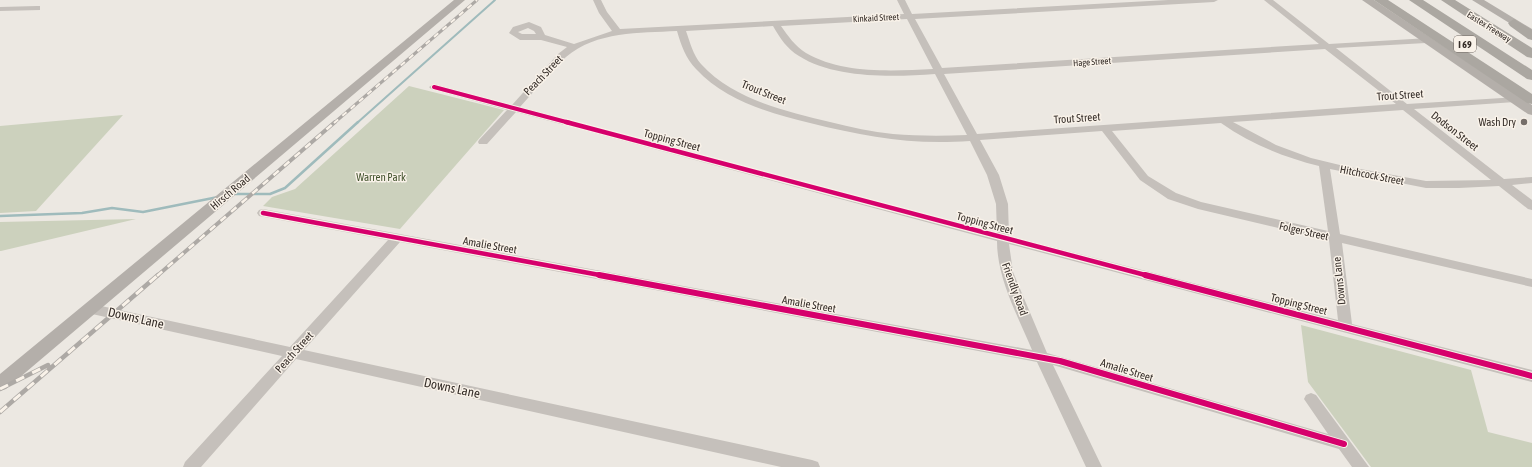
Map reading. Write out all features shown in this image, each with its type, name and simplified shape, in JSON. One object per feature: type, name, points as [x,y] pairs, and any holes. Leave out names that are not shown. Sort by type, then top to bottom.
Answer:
[{"type":"highway","points":[[1380,0],[1532,100]]},
{"type":"highway","name":"I 69","points":[[1398,0],[1532,88]]},
{"type":"highway","name":"I 69","points":[[1415,0],[1532,76]]},
{"type":"highway","points":[[1421,0],[1448,16]]},
{"type":"highway","points":[[1425,0],[1532,71]]},
{"type":"highway","name":"Eastex Freeway","points":[[1433,0],[1532,66]]},
{"type":"highway","name":"Eastex Freeway","points":[[1447,0],[1532,54]]},
{"type":"highway","points":[[1461,0],[1532,43]]},
{"type":"highway","points":[[1514,23],[1532,35]]},
{"type":"main road","name":"Hirsch Road","points":[[0,384],[92,309],[460,0]]},
{"type":"main road","points":[[1367,0],[1532,111]]},
{"type":"main road","points":[[1477,0],[1514,23]]},
{"type":"street","points":[[597,0],[603,13],[618,32]]},
{"type":"street","name":"Friendly Road","points":[[901,0],[993,175],[999,192],[1003,217],[1003,254],[1007,272],[1042,357],[1094,467]]},
{"type":"street","name":"Kinkaid Street","points":[[574,46],[591,39],[618,32],[1214,0]]},
{"type":"street","name":"Dodson Street","points":[[1268,0],[1532,206]]},
{"type":"street","points":[[0,9],[37,8]]},
{"type":"street","name":"Hage Street","points":[[776,24],[779,33],[790,46],[808,57],[833,66],[876,72],[938,71],[1426,40]]},
{"type":"street","name":"Trout Street","points":[[681,29],[688,51],[702,70],[724,88],[757,104],[788,114],[868,134],[908,139],[973,137],[1515,99]]},
{"type":"street","points":[[541,37],[574,46]]},
{"type":"street","name":"Peach Street","points":[[483,142],[554,63],[574,46]]},
{"type":"street","name":"Topping Street","points":[[434,87],[1532,376]]},
{"type":"street","name":"Hitchcock Street","points":[[1222,119],[1235,129],[1270,148],[1303,160],[1324,165],[1421,184],[1454,185],[1532,180]]},
{"type":"street","name":"Folger Street","points":[[1105,128],[1140,174],[1151,184],[1172,196],[1227,213],[1532,283]]},
{"type":"street","name":"Downs Lane","points":[[1324,165],[1335,238],[1344,326]]},
{"type":"street","name":"Amalie Street","points":[[264,213],[1042,357],[1060,361],[1322,439],[1344,444]]},
{"type":"street","name":"Peach Street","points":[[191,467],[396,238]]},
{"type":"street","name":"Downs Lane","points":[[92,309],[812,467]]},
{"type":"street","points":[[1311,399],[1361,467]]},
{"type":"green space","name":"Warren Park","points":[[409,86],[504,110],[400,229],[263,206],[272,197],[295,189]]},
{"type":"green space","points":[[123,115],[36,211],[0,213],[0,126]]},
{"type":"green space","points":[[136,219],[1,251],[0,251],[0,222]]},
{"type":"green space","points":[[1301,325],[1471,370],[1488,432],[1532,443],[1532,467],[1371,467],[1308,382]]},
{"type":"waterway","points":[[357,123],[495,0]]},
{"type":"waterway","points":[[234,194],[270,194],[285,188],[358,122]]},
{"type":"waterway","points":[[0,216],[82,213],[112,208],[143,212],[218,197]]},
{"type":"railway","points":[[334,123],[477,0]]},
{"type":"railway","points":[[157,276],[335,122]]},
{"type":"railway","points":[[0,412],[158,275]]},
{"type":"railway","points":[[0,389],[48,365]]},
{"type":"cycle path","points":[[434,87],[990,235],[1532,376]]},
{"type":"cycle path","points":[[263,213],[1060,361],[1322,439],[1344,444]]},
{"type":"place","name":"Wash Dry","points":[[1524,122]]}]
